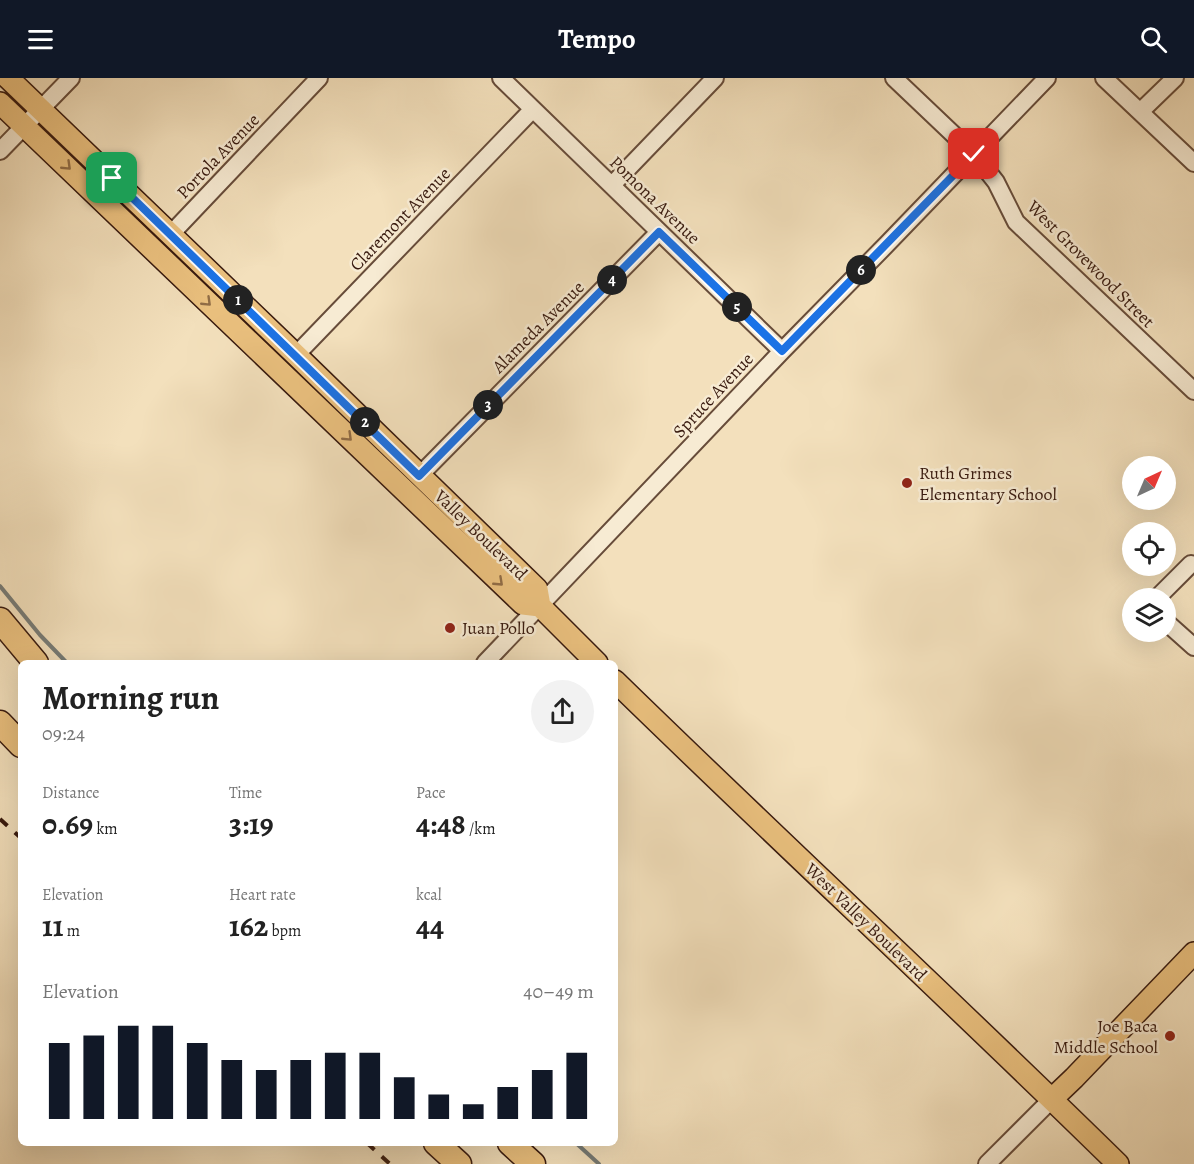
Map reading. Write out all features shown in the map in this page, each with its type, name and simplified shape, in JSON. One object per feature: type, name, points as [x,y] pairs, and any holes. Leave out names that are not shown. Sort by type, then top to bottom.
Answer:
[{"type":"highway","points":[[0,620],[33,660]]},
{"type":"highway","points":[[0,644],[18,663]]},
{"type":"highway","points":[[439,1146],[459,1164]]},
{"type":"highway","points":[[513,1146],[533,1164]]},
{"type":"main road","name":"Valley Boulevard","points":[[0,103],[523,604],[540,606],[537,590],[8,78]]},
{"type":"main road","points":[[540,606],[594,660]]},
{"type":"main road","name":"West Valley Boulevard","points":[[618,684],[1118,1164]]},
{"type":"main road","points":[[1052,1099],[1194,953]]},
{"type":"street","points":[[0,151],[71,78]]},
{"type":"street","name":"Portola Avenue","points":[[170,235],[320,78]]},
{"type":"street","points":[[612,185],[714,78]]},
{"type":"street","name":"West Grovewood Street","points":[[894,78],[974,154],[996,182],[1016,222],[1194,391]]},
{"type":"street","name":"Spruce Avenue","points":[[488,660],[782,351],[1047,78]]},
{"type":"street","points":[[1104,78],[1194,163]]},
{"type":"street","points":[[1141,111],[1175,78]]},
{"type":"street","name":"Pomona Avenue","points":[[504,79],[782,351]]},
{"type":"street","name":"Claremont Avenue","points":[[296,355],[533,109]]},
{"type":"street","name":"Alameda Avenue","points":[[419,476],[659,232]]},
{"type":"street","points":[[1167,588],[1191,564]]},
{"type":"street","points":[[1176,630],[1194,647]]},
{"type":"street","points":[[987,1164],[1052,1099]]},
{"type":"waterway","points":[[0,586],[40,635],[64,660]]},
{"type":"waterway","points":[[579,1146],[599,1164]]},
{"type":"railway","points":[[0,819],[18,835]]},
{"type":"railway","points":[[370,1146],[390,1164]]},
{"type":"place","name":"Ruth Grimes Elementary School","points":[[907,483]]},
{"type":"place","name":"Juan Pollo","points":[[450,628]]},
{"type":"place","name":"Joe Baca Middle School","points":[[1170,1036]]},
{"type":"route","points":[[112,178],[419,476],[659,232],[782,351],[974,154]]}]
